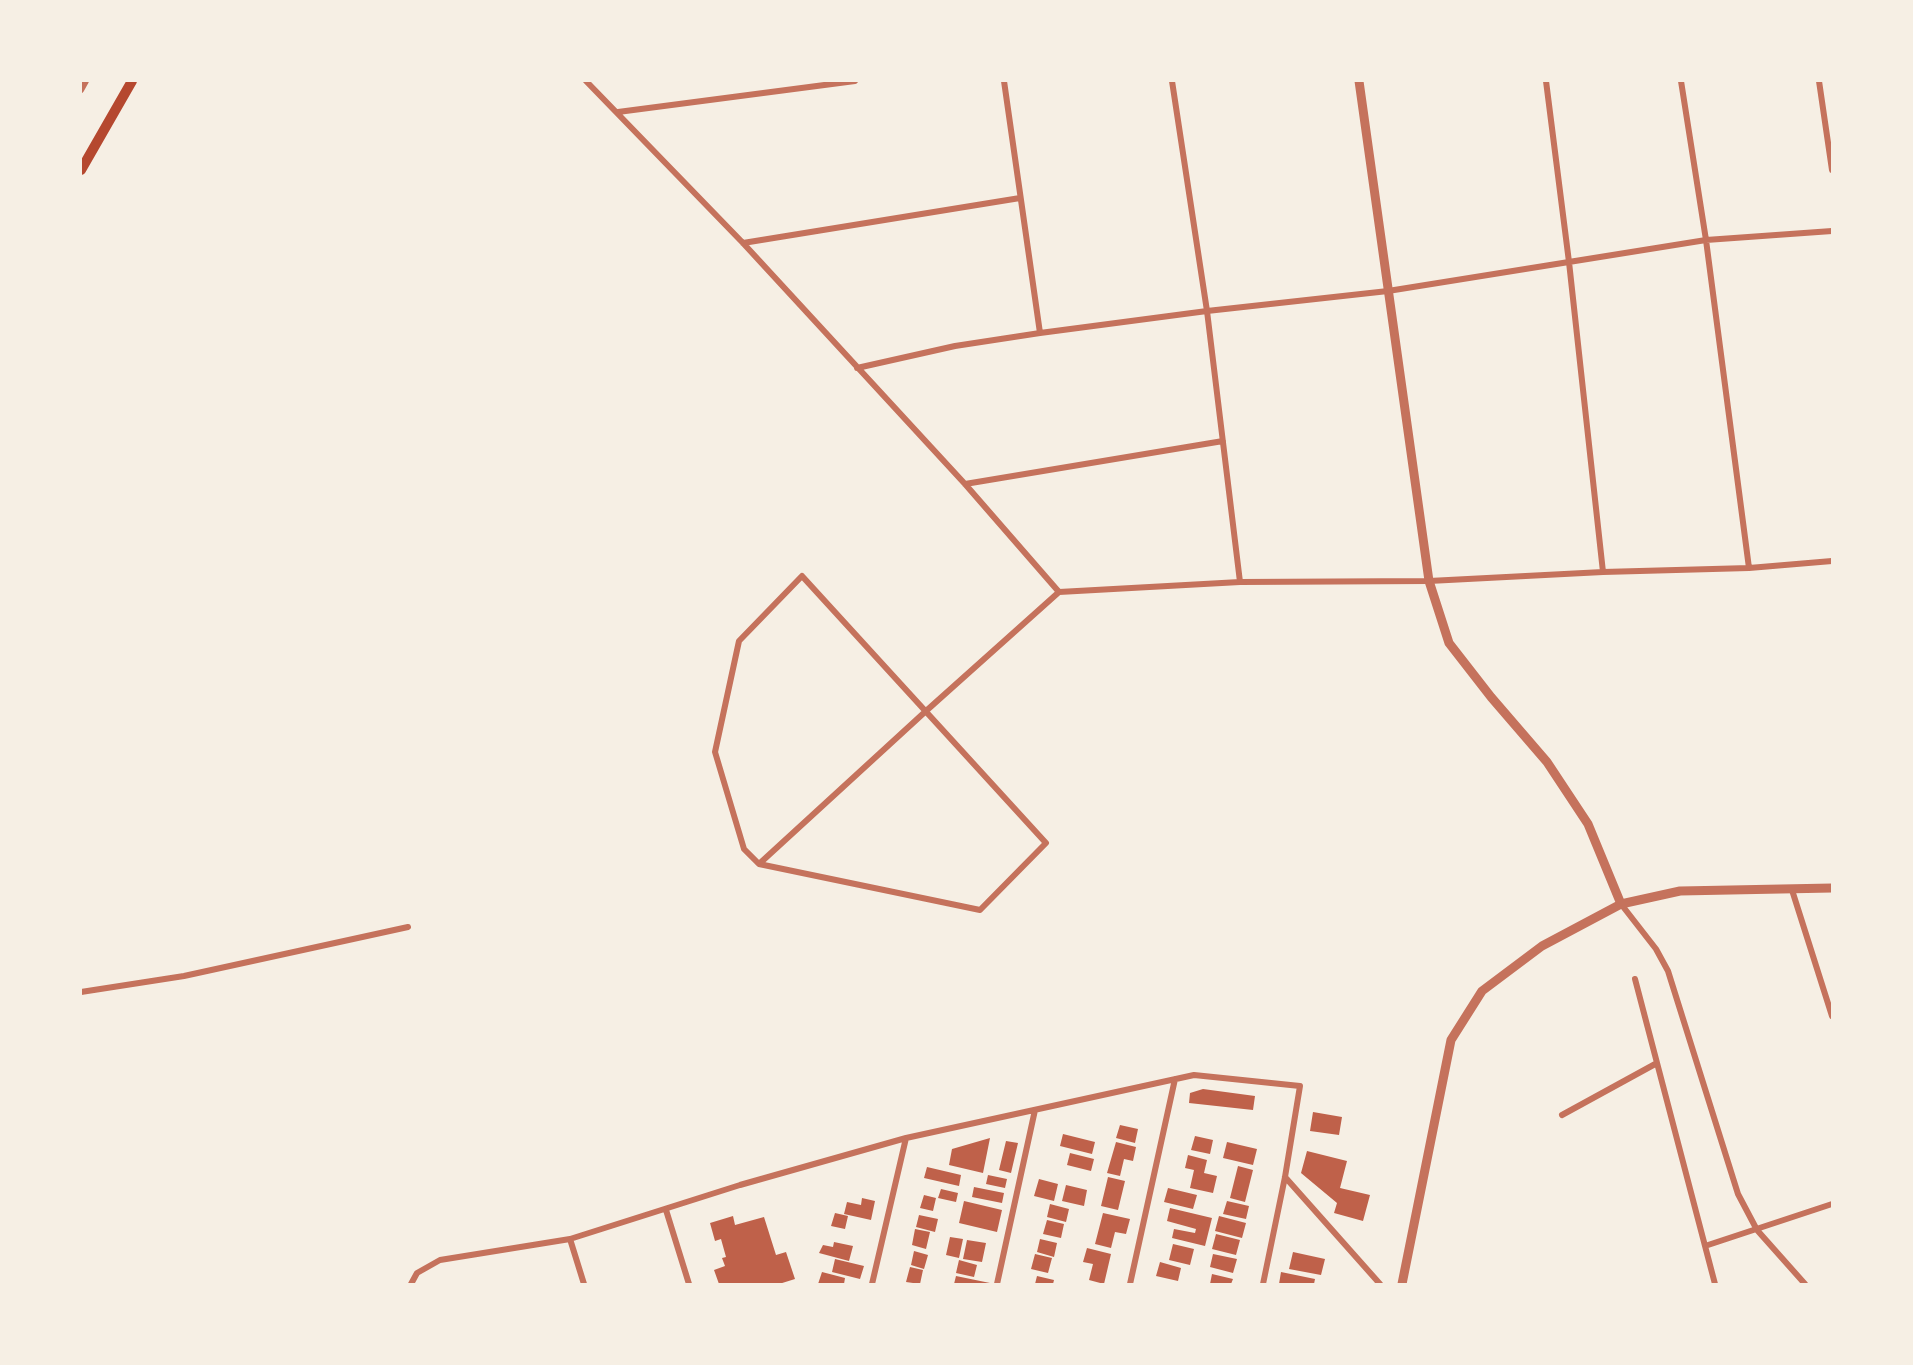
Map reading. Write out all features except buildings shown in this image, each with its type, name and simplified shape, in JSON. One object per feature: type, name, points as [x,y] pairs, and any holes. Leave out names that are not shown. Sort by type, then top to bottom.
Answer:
[{"type":"main road","points":[[81,170],[132,81]]},
{"type":"street","points":[[81,90],[86,81]]},
{"type":"street","points":[[586,81],[743,243],[965,484],[1059,592]]},
{"type":"street","points":[[618,112],[855,81]]},
{"type":"street","points":[[1004,81],[1040,333]]},
{"type":"street","points":[[1172,81],[1207,311],[1240,582]]},
{"type":"street","points":[[1359,81],[1430,581],[1449,643],[1491,697],[1547,762],[1588,824],[1621,904],[1656,949],[1668,971],[1738,1194],[1757,1230],[1805,1284]]},
{"type":"street","points":[[1546,81],[1569,262],[1603,572]]},
{"type":"street","points":[[1681,81],[1706,240],[1749,568]]},
{"type":"street","points":[[1819,81],[1832,170]]},
{"type":"street","points":[[743,243],[1020,198]]},
{"type":"street","points":[[857,368],[955,346],[1040,333],[1207,311],[1388,291],[1706,240],[1832,231]]},
{"type":"street","points":[[965,484],[1223,441]]},
{"type":"street","points":[[759,864],[1059,592],[1240,582],[1430,581],[1603,572],[1749,568],[1832,561]]},
{"type":"street","points":[[802,576],[926,711],[1046,843],[980,910],[759,864],[744,849],[715,752],[739,641],[802,576]]},
{"type":"street","points":[[1402,1284],[1451,1040],[1482,991],[1542,946],[1621,904],[1680,891],[1832,888]]},
{"type":"street","points":[[1792,890],[1832,1016]]},
{"type":"street","points":[[81,992],[184,976],[408,927]]},
{"type":"street","points":[[1635,979],[1715,1284]]},
{"type":"street","points":[[1562,1115],[1657,1063]]},
{"type":"street","points":[[411,1284],[417,1273],[440,1260],[570,1239],[740,1185],[906,1138],[1194,1075],[1300,1086],[1285,1177],[1263,1284]]},
{"type":"street","points":[[1130,1284],[1175,1079]]},
{"type":"street","points":[[997,1284],[1035,1110]]},
{"type":"street","points":[[872,1284],[906,1138]]},
{"type":"street","points":[[1285,1177],[1380,1284]]},
{"type":"street","points":[[1705,1246],[1832,1204]]},
{"type":"street","points":[[666,1210],[689,1284]]},
{"type":"street","points":[[570,1239],[584,1284]]}]
